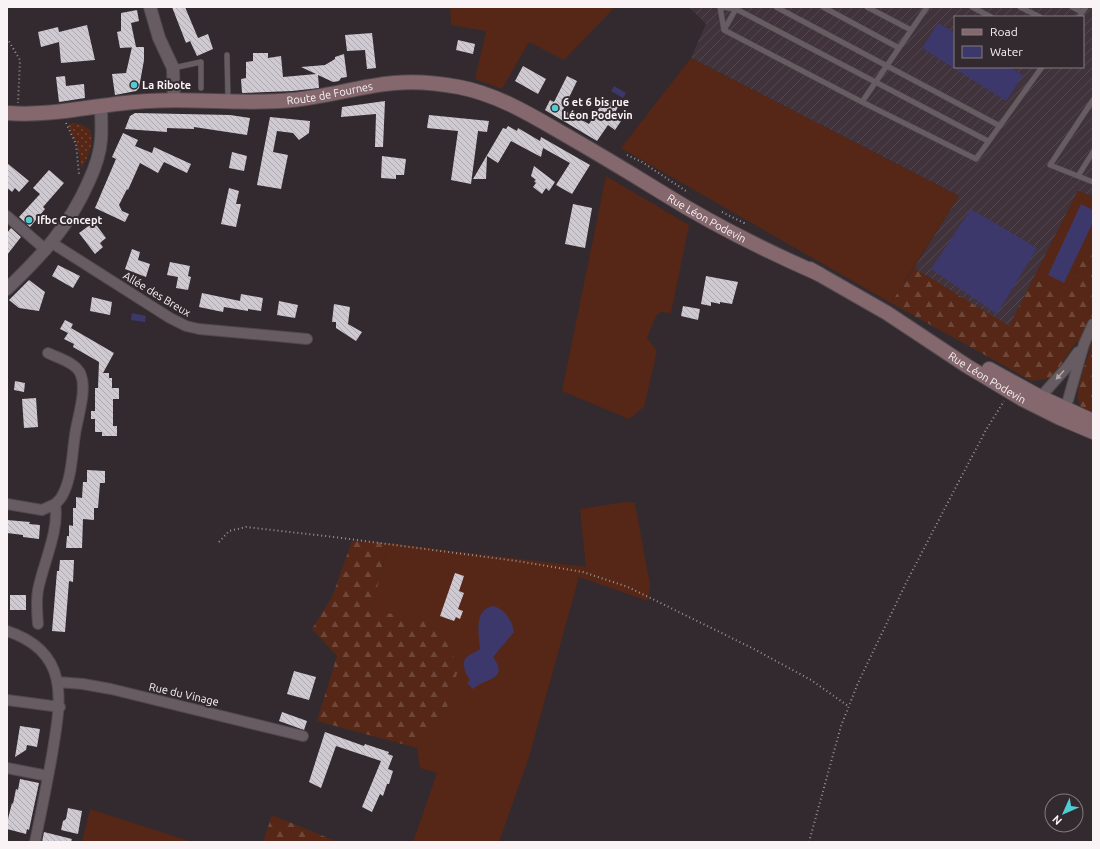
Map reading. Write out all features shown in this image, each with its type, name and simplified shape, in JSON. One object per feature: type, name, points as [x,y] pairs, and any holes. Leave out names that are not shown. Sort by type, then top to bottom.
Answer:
[{"type":"main road","name":"Route de Fournes","points":[[12,113],[40,114],[146,101],[174,100],[251,102],[291,100],[395,83],[427,83],[458,87],[491,96],[510,104],[550,126]]},
{"type":"main road","name":"Rue Léon Podevin","points":[[550,126],[761,239],[819,274],[932,336],[1038,402],[1093,432]]},
{"type":"main road","name":"Rue Léon Podevin","points":[[887,312],[1009,392],[1038,402]]},
{"type":"main road","name":"Rue Léon Podevin","points":[[1062,414],[1093,421]]},
{"type":"street","points":[[150,7],[159,38],[173,68],[174,100]]},
{"type":"street","points":[[7,289],[49,247],[72,215],[86,188],[95,166],[100,147],[101,106]]},
{"type":"street","name":"Allée des Breux","points":[[7,216],[49,247],[186,326],[207,330],[307,339]]},
{"type":"street","points":[[1062,414],[1084,344],[1093,324]]},
{"type":"street","points":[[1038,402],[1084,344]]},
{"type":"street","points":[[7,504],[42,510],[55,504],[65,491],[72,463],[75,436],[81,406],[82,379],[80,372],[77,369],[48,354]]},
{"type":"street","points":[[38,624],[37,598],[56,518],[55,504]]},
{"type":"street","points":[[7,631],[26,638],[39,649],[53,668],[58,682],[60,707],[36,842]]},
{"type":"street","name":"Rue du Vinage","points":[[58,682],[99,686],[303,736]]},
{"type":"street","points":[[7,700],[60,707]]},
{"type":"street","points":[[7,768],[48,776]]},
{"type":"lane","points":[[724,30],[720,7],[736,8],[988,142]]},
{"type":"lane","points":[[776,7],[1000,126]]},
{"type":"lane","points":[[822,7],[899,48]]},
{"type":"lane","points":[[867,7],[911,30]]},
{"type":"lane","points":[[862,102],[926,9],[918,7]]},
{"type":"lane","points":[[972,7],[989,16]]},
{"type":"lane","points":[[1020,7],[1038,16]]},
{"type":"lane","points":[[1072,7],[1080,15],[1086,7]]},
{"type":"lane","points":[[724,30],[736,8]]},
{"type":"lane","points":[[724,30],[862,102],[976,159],[1041,68]]},
{"type":"lane","points":[[227,55],[228,102]]},
{"type":"lane","points":[[173,68],[201,62],[201,88]]},
{"type":"lane","points":[[1093,100],[1050,165],[1093,182]]},
{"type":"lane","points":[[1078,176],[1093,152]]},
{"type":"path","points":[[7,38],[20,60],[12,113]]},
{"type":"path","points":[[71,111],[73,118],[67,120],[66,125],[76,144],[80,184],[86,188]]},
{"type":"path","points":[[809,842],[841,726],[848,706],[918,560],[977,446],[1009,392]]},
{"type":"path","points":[[219,542],[229,531],[246,527],[510,560],[583,572],[628,587],[752,648],[811,680],[848,706]]},
{"type":"shaded area","points":[[689,7],[1093,7],[1093,197],[1078,191],[1009,327],[914,268],[959,196],[691,58],[706,24]]},
{"type":"green space","points":[[450,7],[615,7],[564,60],[529,42],[502,89],[475,79],[486,31],[451,25]]},
{"type":"green space","points":[[691,58],[959,196],[891,303],[621,148]]},
{"type":"green space","points":[[73,123],[83,125],[89,129],[92,134],[91,148],[82,169],[77,144],[68,126],[69,124]]},
{"type":"green space","points":[[606,176],[689,225],[671,313],[661,312],[656,316],[647,338],[657,351],[644,407],[629,419],[562,391]]},
{"type":"green space","points":[[1078,191],[1093,197],[1093,235],[1067,294],[1033,279]]},
{"type":"green space","points":[[1093,235],[1093,415],[1082,408],[1078,395],[1080,379],[1090,349],[1076,342],[1052,378],[1032,381],[891,303],[914,268],[1009,326],[1033,279],[1067,294]]},
{"type":"green space","points":[[625,502],[635,503],[650,585],[648,601],[579,577],[529,757],[499,842],[413,842],[437,773],[420,768],[417,748],[444,718],[372,610],[388,543],[586,567],[580,509]]},
{"type":"green space","points":[[352,541],[388,543],[372,610],[428,621],[449,643],[458,670],[444,718],[417,748],[317,721],[337,656],[312,629],[332,597]]},
{"type":"green space","points":[[90,809],[192,842],[82,842]]},
{"type":"green space","points":[[272,815],[338,842],[263,842]]},
{"type":"water","points":[[938,23],[954,32],[954,68],[1012,68],[1023,75],[1006,101],[922,48]]},
{"type":"water","points":[[614,86],[626,93],[623,98],[611,91]]},
{"type":"water","points":[[1081,204],[1093,210],[1093,222],[1064,283],[1048,275]]},
{"type":"water","points":[[971,209],[1037,248],[997,314],[931,269]]},
{"type":"water","points":[[132,313],[146,316],[145,322],[131,320]]},
{"type":"water","points":[[493,606],[504,612],[512,623],[514,632],[493,657],[498,665],[499,670],[497,674],[494,678],[478,685],[473,689],[467,683],[470,680],[465,671],[464,661],[468,656],[480,649],[478,630],[480,617],[482,612]]},
{"type":"building","points":[[172,7],[185,7],[198,38],[208,34],[213,49],[197,56],[190,41],[186,43]]},
{"type":"building","points":[[137,10],[139,21],[131,23],[136,47],[120,48],[117,32],[121,31],[121,13]]},
{"type":"building","points":[[87,25],[95,60],[61,63],[59,42],[41,47],[38,32],[58,27],[59,32]]},
{"type":"building","points":[[372,33],[376,68],[367,69],[365,50],[347,51],[345,35]]},
{"type":"building","points":[[458,40],[475,44],[473,54],[456,50]]},
{"type":"building","points":[[132,47],[144,47],[144,60],[139,88],[136,91],[115,95],[112,74],[126,73]]},
{"type":"building","points":[[253,53],[268,53],[268,58],[281,56],[283,77],[316,74],[301,67],[325,65],[335,59],[335,57],[344,54],[347,77],[333,82],[318,75],[319,88],[292,91],[242,93],[241,79],[246,78],[246,62],[253,61]]},
{"type":"building","points":[[523,66],[546,79],[538,94],[515,81]]},
{"type":"building","points":[[65,76],[66,86],[84,84],[85,98],[59,102],[56,77]]},
{"type":"building","name":"6 et 6 bis rue Léon Podevin","points":[[567,76],[577,81],[563,110],[589,124],[605,99],[618,107],[613,116],[621,121],[615,130],[608,125],[597,141],[545,110],[550,100],[554,102]]},
{"type":"building","points":[[385,101],[383,147],[375,147],[376,114],[341,117],[342,107]]},
{"type":"building","points":[[135,113],[230,115],[250,118],[247,135],[194,127],[194,129],[167,128],[167,132],[125,129],[130,116]]},
{"type":"building","points":[[429,115],[489,121],[487,132],[478,131],[471,184],[451,180],[458,131],[427,128]]},
{"type":"building","points":[[270,117],[310,121],[309,133],[299,140],[293,133],[277,131],[273,152],[288,155],[281,189],[257,185]]},
{"type":"building","points":[[508,126],[517,131],[518,128],[540,141],[541,137],[590,165],[572,194],[556,185],[570,163],[543,148],[541,157],[511,141],[498,163],[487,156],[486,179],[473,179],[503,128],[506,129]]},
{"type":"building","points":[[123,133],[138,140],[135,146],[152,153],[154,147],[191,164],[187,173],[164,162],[158,173],[140,163],[128,190],[127,189],[119,205],[122,211],[129,214],[125,222],[95,208],[116,159],[112,157]]},
{"type":"building","points":[[232,152],[247,156],[244,171],[229,168]]},
{"type":"building","points":[[382,156],[406,159],[404,175],[396,175],[396,179],[381,178]]},
{"type":"building","points":[[7,163],[29,181],[19,192],[15,188],[12,192],[7,188]]},
{"type":"building","points":[[534,166],[555,182],[549,191],[546,188],[542,194],[533,187],[536,183],[534,181],[536,180],[531,176]]},
{"type":"building","points":[[49,170],[64,183],[43,207],[45,209],[30,227],[19,217],[40,194],[33,188]]},
{"type":"building","points":[[229,188],[239,191],[236,204],[241,204],[236,227],[221,224]]},
{"type":"building","points":[[573,204],[592,208],[585,248],[565,244]]},
{"type":"building","points":[[94,222],[106,238],[100,243],[103,247],[95,254],[79,233]]},
{"type":"building","points":[[11,228],[21,237],[7,255],[7,233]]},
{"type":"building","points":[[132,249],[140,252],[138,260],[150,264],[146,277],[125,269]]},
{"type":"building","points":[[170,262],[190,266],[188,276],[191,277],[188,290],[176,288],[178,277],[167,275]]},
{"type":"building","points":[[58,265],[80,276],[73,288],[52,276]]},
{"type":"building","points":[[706,276],[738,282],[732,304],[711,302],[711,306],[701,304]]},
{"type":"building","points":[[29,280],[45,292],[39,311],[19,308],[9,300]]},
{"type":"building","points":[[202,293],[240,301],[241,294],[263,298],[261,311],[248,309],[248,311],[224,307],[223,312],[199,307]]},
{"type":"building","points":[[92,297],[112,302],[110,315],[90,311]]},
{"type":"building","points":[[279,301],[298,305],[295,318],[277,315]]},
{"type":"building","points":[[334,304],[350,307],[348,324],[362,332],[356,341],[336,328],[336,322],[332,322]]},
{"type":"building","points":[[683,306],[700,309],[698,320],[681,316]]},
{"type":"building","points":[[65,320],[73,324],[71,328],[114,353],[103,373],[109,373],[109,378],[112,378],[112,388],[119,388],[119,399],[113,399],[113,426],[117,426],[117,436],[102,436],[102,432],[95,432],[95,419],[91,419],[91,411],[95,411],[95,388],[98,388],[99,362],[73,347],[74,344],[64,339],[68,333],[60,329]]},
{"type":"building","points":[[15,381],[25,383],[24,392],[14,390]]},
{"type":"building","points":[[36,398],[38,427],[24,428],[22,399]]},
{"type":"building","points":[[87,470],[105,471],[105,483],[100,483],[98,508],[94,508],[94,520],[83,519],[82,548],[66,548],[67,536],[69,536],[69,525],[73,526],[73,508],[76,508],[76,497],[82,498],[83,482],[87,482]]},
{"type":"building","points":[[7,520],[30,522],[29,524],[40,525],[39,539],[7,533]]},
{"type":"building","points":[[60,560],[74,560],[73,582],[69,581],[65,632],[52,631],[57,571],[59,571]]},
{"type":"building","points":[[455,573],[464,576],[459,591],[464,593],[458,609],[463,611],[460,619],[456,617],[454,621],[440,616]]},
{"type":"building","points":[[10,595],[26,595],[26,610],[10,610]]},
{"type":"building","points":[[294,671],[316,677],[309,700],[287,694]]},
{"type":"building","points":[[282,712],[307,721],[304,730],[279,721]]},
{"type":"building","points":[[20,726],[40,729],[37,747],[27,745],[26,750],[15,757]]},
{"type":"building","points":[[325,732],[364,746],[365,744],[389,752],[388,754],[393,756],[388,769],[393,771],[389,784],[387,784],[383,796],[380,794],[372,812],[362,807],[381,761],[336,746],[321,788],[309,782]]},
{"type":"building","points":[[20,779],[39,783],[29,830],[27,829],[26,834],[7,829],[12,803],[13,804],[16,789],[18,790]]},
{"type":"building","points":[[68,808],[82,811],[78,834],[61,830],[63,821],[66,819]]},
{"type":"building","points":[[44,832],[72,839],[71,842],[42,842]]},
{"type":"place","name":"La Ribote","points":[[134,85]]},
{"type":"place","name":"6 et 6 bis rue Léon Podevin","points":[[555,108]]},
{"type":"place","name":"Ifbc Concept","points":[[29,220]]}]
